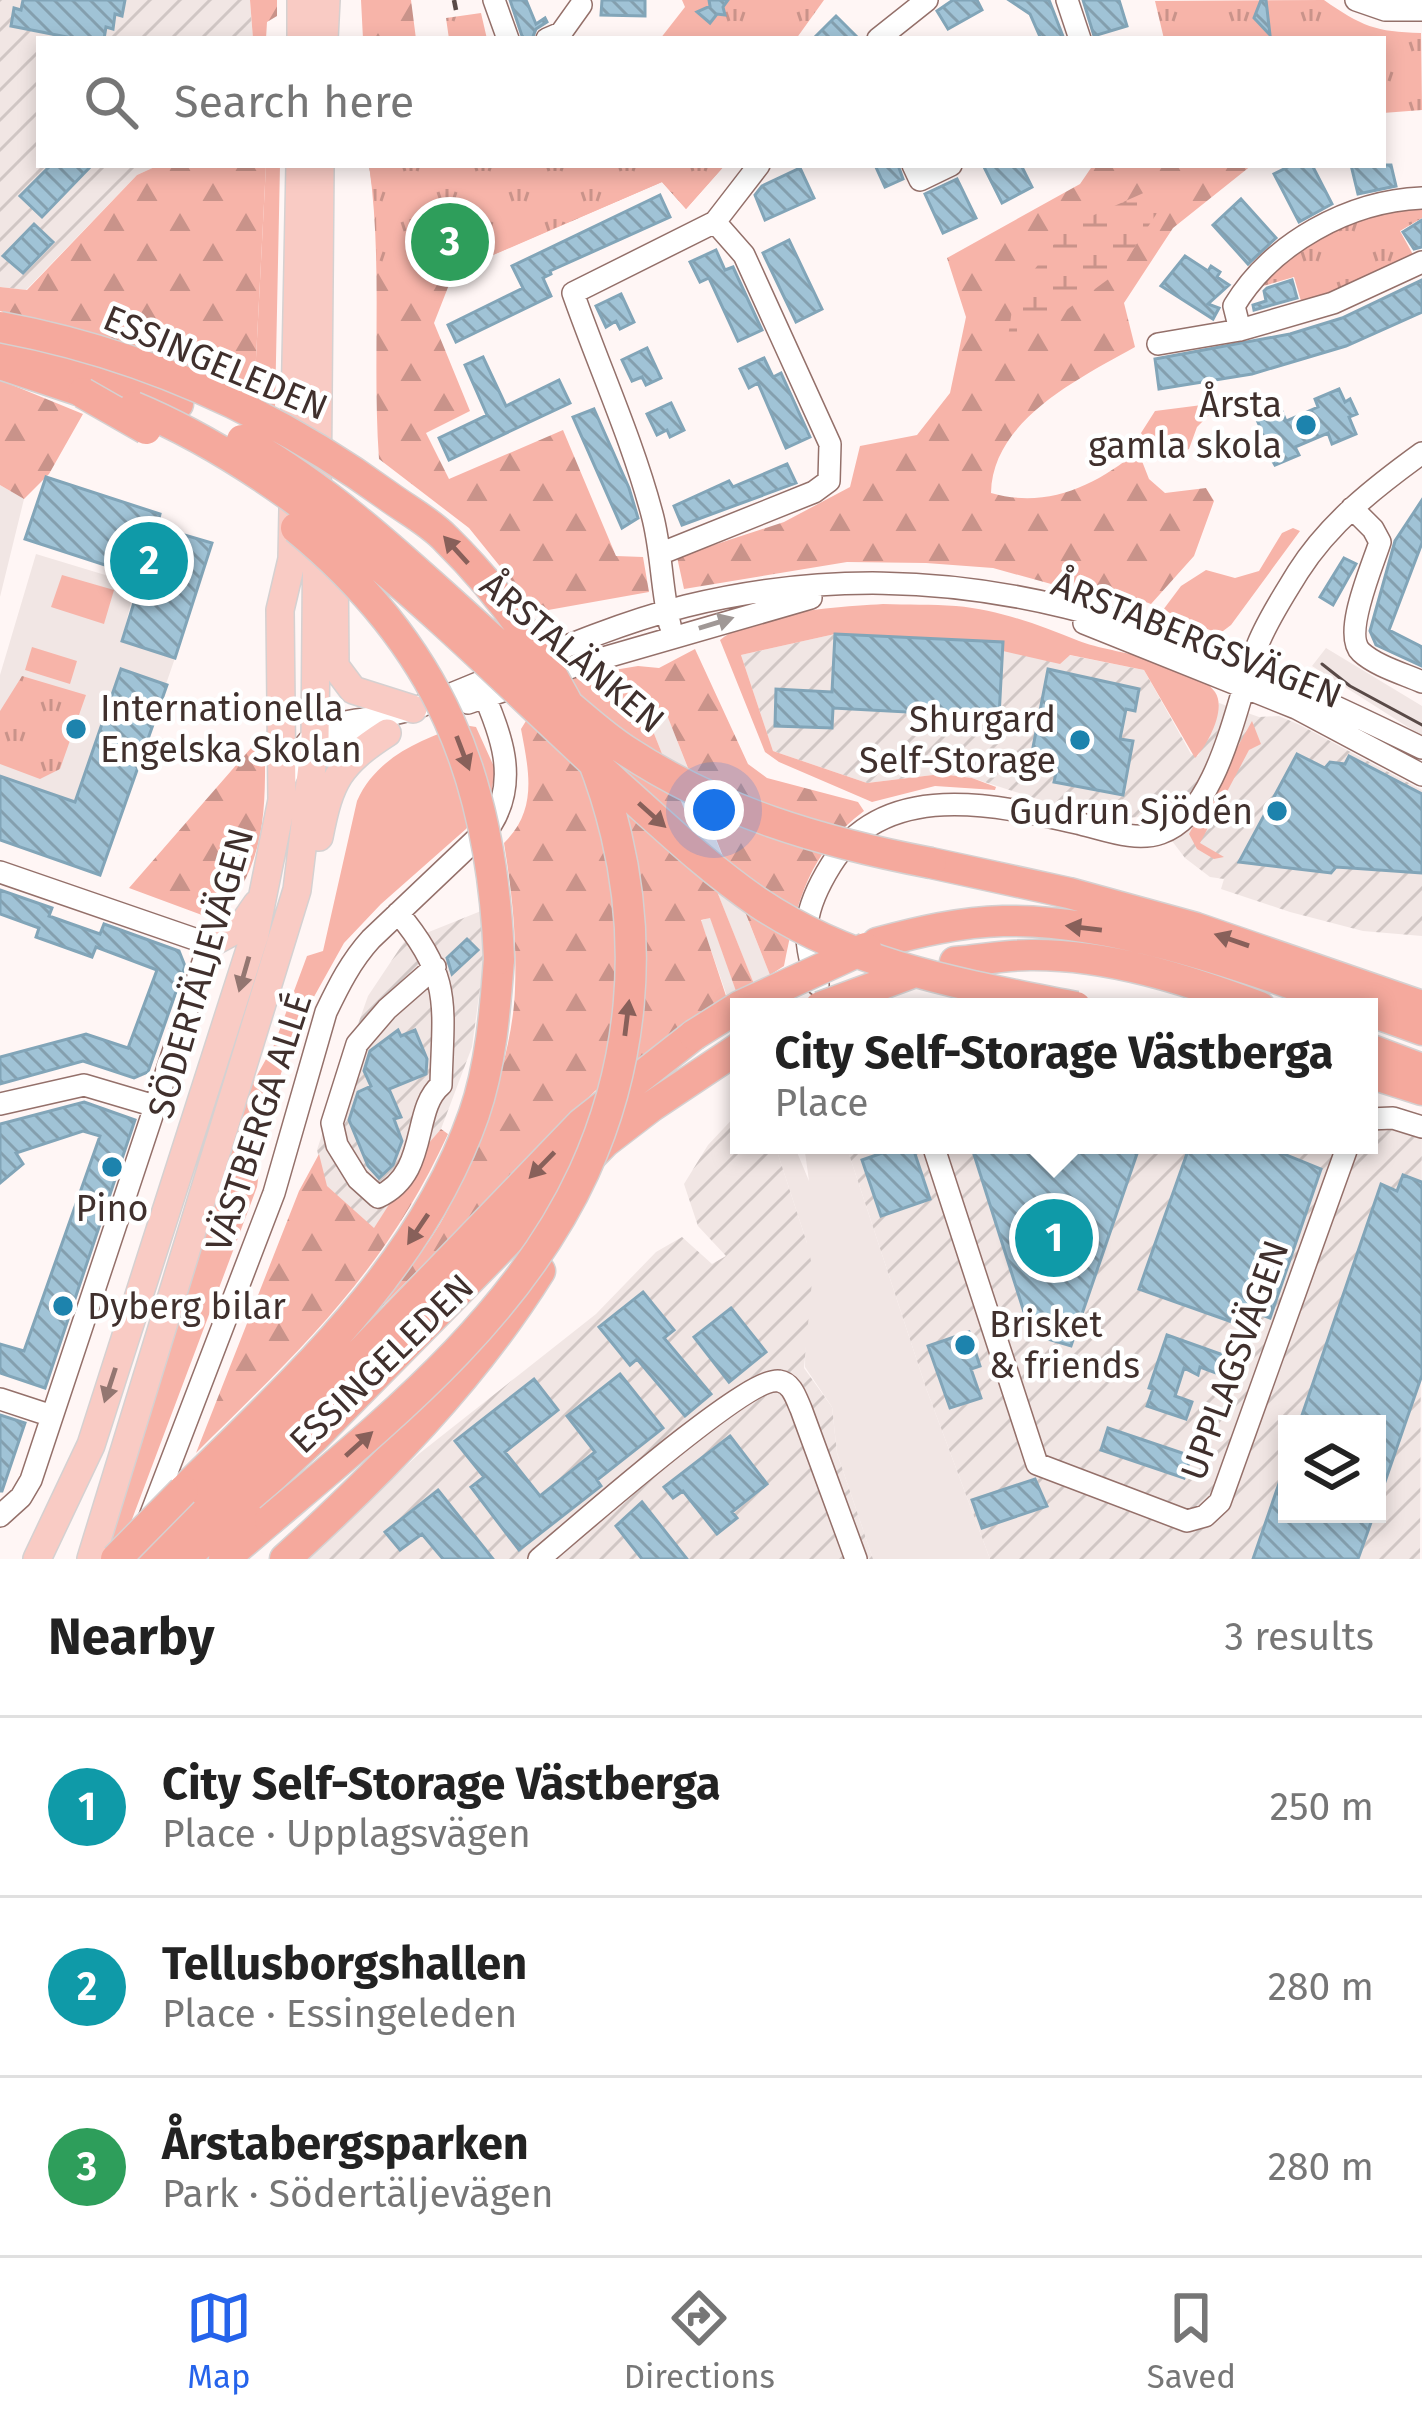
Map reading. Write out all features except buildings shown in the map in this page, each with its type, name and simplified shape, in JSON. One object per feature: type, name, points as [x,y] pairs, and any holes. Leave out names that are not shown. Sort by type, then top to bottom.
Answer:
[{"type":"highway","name":"ÅRSTALÄNKEN","points":[[0,332],[178,404],[276,460],[423,575],[512,658],[622,748],[700,794],[803,835],[1069,893],[1196,928],[1422,1006]]},
{"type":"highway","name":"ESSINGELEDEN","points":[[0,332],[118,355],[291,432],[338,459],[444,536],[514,619],[555,678],[608,800],[626,873],[632,979],[614,1090],[565,1210],[481,1325],[352,1451],[224,1559]]},
{"type":"highway","name":"ESSINGELEDEN","points":[[0,364],[83,393],[240,482],[324,550],[401,635],[434,687],[478,795],[492,860],[500,959],[492,1039],[475,1112],[429,1213],[393,1267],[187,1506],[116,1559]]},
{"type":"highway","name":"ÅRSTALÄNKEN","points":[[83,393],[175,424],[264,477],[405,590],[663,826],[761,904],[842,947],[931,979],[1029,998]]},
{"type":"highway","points":[[756,998],[877,943],[983,923],[1111,932],[1330,998]]},
{"type":"highway","points":[[843,998],[902,975],[955,962],[1029,955],[1140,970],[1231,998]]},
{"type":"highway","points":[[149,1559],[187,1506],[295,1421],[582,1123],[730,1012]]},
{"type":"highway","points":[[1378,1014],[1422,1030]]},
{"type":"highway","points":[[1378,1052],[1422,1069]]},
{"type":"highway","points":[[184,1559],[315,1437],[605,1142],[730,1053]]},
{"type":"highway","points":[[1378,1076],[1422,1090]]},
{"type":"highway","points":[[291,1554],[425,1420],[496,1336],[545,1263],[565,1210]]},
{"type":"main road","points":[[301,0],[301,36]]},
{"type":"main road","points":[[324,36],[326,0]]},
{"type":"main road","name":"SÖDERTÄLJEVÄGEN","points":[[37,1559],[91,1445],[235,1003],[272,861],[284,781],[278,695],[280,610],[292,559],[299,168]]},
{"type":"main road","name":"SÖDERTÄLJEVÄGEN","points":[[92,1559],[297,890],[314,732],[320,168]]},
{"type":"main road","points":[[317,278],[335,406],[335,666],[352,690],[413,709]]},
{"type":"main road","points":[[292,559],[300,600],[299,721],[314,732]]},
{"type":"main road","points":[[297,890],[314,860],[327,795],[342,766],[387,733]]},
{"type":"main road","points":[[209,944],[227,938],[253,915],[272,861]]},
{"type":"street","points":[[494,0],[507,36]]},
{"type":"street","points":[[882,36],[927,0]]},
{"type":"street","points":[[1067,0],[1079,36]]},
{"type":"street","points":[[1356,0],[1385,10],[1422,10]]},
{"type":"street","points":[[554,36],[581,5]]},
{"type":"street","points":[[672,638],[659,573],[662,553],[634,453],[573,293],[715,222],[757,168]]},
{"type":"street","points":[[1240,330],[1234,306],[1247,284],[1295,242],[1351,212],[1422,198]]},
{"type":"street","points":[[662,553],[814,492],[829,481],[830,444],[744,255],[715,222]]},
{"type":"street","points":[[1159,344],[1240,330],[1334,303],[1422,262]]},
{"type":"street","points":[[826,998],[807,953],[805,922],[815,892],[855,836],[903,810],[938,804],[986,805],[1135,836],[1160,834],[1196,809],[1230,730],[1264,630],[1300,568],[1352,508],[1422,454]]},
{"type":"street","points":[[1352,508],[1380,542],[1354,625],[1354,641],[1362,652],[1422,682]]},
{"type":"street","name":"ÅRSTABERGSVÄGEN","points":[[314,732],[346,738],[387,733],[482,691],[564,646],[666,612],[777,589],[920,583],[1043,600],[1147,629],[1249,666],[1422,748]]},
{"type":"street","name":"ÅRSTABERGSVÄGEN","points":[[314,732],[327,724],[382,718],[830,594],[961,594],[1063,615],[1296,708],[1422,775]]},
{"type":"street","name":"VÄSTBERGA ALLÉ","points":[[134,1559],[274,1193],[326,1012],[354,957],[501,810],[508,778],[506,758],[482,691]]},
{"type":"street","points":[[284,781],[295,755],[314,732]]},
{"type":"street","points":[[0,872],[209,944],[31,1480],[0,1516]]},
{"type":"street","points":[[398,913],[435,967],[446,1009],[441,1085],[433,1092],[423,1117],[421,1140],[396,1185],[378,1197],[367,1191],[337,1145],[332,1123],[357,1044],[435,967]]},
{"type":"street","points":[[0,1104],[84,1085],[155,1106]]},
{"type":"street","points":[[1378,1119],[1422,1127]]},
{"type":"street","name":"UPPLAGSVÄGEN","points":[[936,1154],[1036,1464],[1187,1521],[1204,1516],[1220,1502],[1345,1154]]},
{"type":"street","points":[[539,1559],[732,1400],[770,1381],[790,1386],[856,1559]]},
{"type":"street","points":[[0,1399],[52,1416]]},
{"type":"shaded area","points":[[0,0],[250,0],[253,36],[36,36],[36,168],[152,168],[137,175],[26,290],[0,287]]},
{"type":"shaded area","points":[[0,485],[24,499],[0,597]]},
{"type":"shaded area","name":"Internationella Engelska Skolan","points":[[36,554],[135,584],[122,641],[175,658],[100,875],[0,840],[0,675]]},
{"type":"shaded area","points":[[835,634],[1003,642],[1144,670],[1191,754],[1198,756],[1219,703],[1300,725],[1422,790],[1422,936],[1363,931],[1221,889],[1224,879],[1210,877],[1185,858],[1153,816],[1125,818],[941,774],[867,783],[773,751],[741,655]]},
{"type":"shaded area","points":[[1326,648],[1422,706],[1422,736],[1312,666]]},
{"type":"shaded area","points":[[665,709],[779,998],[759,998],[647,716]]},
{"type":"shaded area","points":[[481,911],[485,952],[472,1047],[441,1129],[374,1229],[326,1186],[317,1150],[349,1050],[368,996],[404,942]]},
{"type":"shaded area","points":[[710,917],[739,998],[730,998],[730,1005],[701,921]]},
{"type":"shaded area","points":[[1378,1107],[1422,1114],[1420,1559],[990,1559],[926,1388],[849,1154],[1378,1154]]},
{"type":"shaded area","points":[[730,1122],[730,1154],[778,1154],[813,1270],[804,1368],[832,1407],[837,1453],[873,1559],[303,1559],[420,1453],[596,1314],[656,1252],[682,1237],[712,1264],[726,1256],[698,1226],[684,1184],[708,1145]]},
{"type":"shaded area","points":[[778,1154],[798,1154],[809,1181],[805,1154],[849,1154],[926,1388],[990,1559],[873,1559],[837,1453],[832,1407],[805,1367],[807,1243]]},
{"type":"green space","points":[[250,0],[277,0],[277,16],[267,22],[266,36],[253,36]]},
{"type":"green space","points":[[361,0],[411,0],[416,36],[363,36]]},
{"type":"green space","points":[[682,0],[824,0],[798,36],[662,36],[685,7]]},
{"type":"green space","points":[[1324,0],[1369,26],[1421,33],[1422,110],[1386,113],[1386,36],[1163,36],[1155,1]]},
{"type":"green space","points":[[481,13],[486,36],[449,36],[446,18]]},
{"type":"green space","points":[[152,168],[266,168],[254,397],[114,343],[0,311],[0,287],[27,290],[137,175]]},
{"type":"green space","points":[[266,168],[280,168],[275,408],[254,397]]},
{"type":"green space","points":[[369,168],[722,168],[686,209],[662,182],[454,272],[434,323],[470,411],[426,433],[449,479],[563,430],[616,556],[643,557],[649,592],[537,612],[469,528],[379,459]]},
{"type":"green space","points":[[369,168],[722,168],[686,209],[662,182],[453,272],[377,272]]},
{"type":"green space","points":[[1091,168],[1248,168],[1173,228],[1124,303],[1135,347],[1043,404],[1006,444],[995,467],[991,493],[1051,496],[1105,475],[1138,451],[1149,479],[1165,493],[1206,488],[1214,501],[1194,556],[1151,604],[1108,588],[1080,592],[993,568],[926,563],[847,562],[684,589],[677,557],[784,522],[850,487],[860,446],[917,435],[950,393],[966,317],[947,258],[1080,184]]},
{"type":"green space","points":[[1157,187],[1171,192],[1118,272],[1061,314],[1007,344],[1014,296],[1067,227]]},
{"type":"green space","points":[[1422,203],[1422,218],[1400,231],[1415,258],[1303,308],[1294,277],[1263,286],[1260,278],[1344,221]]},
{"type":"green space","points":[[0,380],[83,414],[49,474],[24,499],[0,485]]},
{"type":"green space","points":[[1202,405],[1211,413],[1197,427],[1189,449],[1167,461],[1155,459],[1141,433],[1155,411]]},
{"type":"green space","points":[[1293,528],[1300,531],[1231,625],[1219,634],[1163,610],[1181,586],[1206,570],[1235,578],[1259,571],[1282,533]]},
{"type":"green space","points":[[62,575],[114,590],[104,624],[51,607]]},
{"type":"green space","points":[[883,604],[988,611],[1171,665],[1204,681],[1215,692],[1219,708],[1214,727],[1195,758],[1144,670],[1070,655],[1060,664],[1003,651],[1002,642],[835,634],[741,655],[773,751],[867,783],[941,774],[996,787],[935,786],[872,802],[765,752],[720,640],[775,617]]},
{"type":"green space","points":[[32,647],[77,661],[70,684],[25,670]]},
{"type":"green space","points":[[695,649],[748,764],[767,778],[858,802],[864,811],[818,861],[794,920],[784,966],[770,975],[665,710],[647,716],[754,984],[737,994],[710,918],[701,920],[727,999],[595,1091],[331,1358],[395,1286],[438,1227],[472,1157],[492,1100],[513,1015],[515,952],[504,843],[526,803],[528,775],[521,729],[539,700],[578,676],[638,666],[659,668]]},
{"type":"green space","points":[[22,676],[86,695],[60,769],[40,779],[0,764],[0,711]]},
{"type":"green space","points":[[1252,721],[1261,744],[1249,750],[1200,843],[1224,857],[1214,859],[1197,849],[1189,834]]},
{"type":"green space","points":[[464,725],[476,727],[495,769],[491,795],[466,829],[344,943],[296,1029],[267,1115],[257,1187],[131,1522],[109,1545],[248,1091],[274,1045],[307,956],[323,951],[357,801],[376,773],[401,752]]},
{"type":"green space","points":[[265,732],[264,807],[256,852],[221,918],[129,888]]},
{"type":"green space","points":[[441,1129],[448,1134],[423,1183],[368,1268],[305,1343],[196,1453],[299,1191],[319,1154],[327,1186],[374,1228]]},
{"type":"tram line","points":[[1322,664],[1350,686],[1422,725]]},
{"type":"railway","points":[[454,0],[456,10]]},
{"type":"place","name":"Årstabergsparken","points":[[450,242]]},
{"type":"place","name":"Årsta gamla skola","points":[[1306,425]]},
{"type":"place","name":"Tellusborgshallen","points":[[149,561]]},
{"type":"place","name":"Internationella Engelska Skolan","points":[[76,729]]},
{"type":"place","name":"Shurgard Self-Storage","points":[[1080,740]]},
{"type":"place","name":"Gudrun Sjödén","points":[[1277,811]]},
{"type":"place","name":"Pino","points":[[112,1167]]},
{"type":"place","name":"City Self-Storage Västberga","points":[[1054,1238]]},
{"type":"place","name":"Dyberg bilar","points":[[63,1306]]},
{"type":"place","name":"Brisket & friends","points":[[965,1345]]}]
